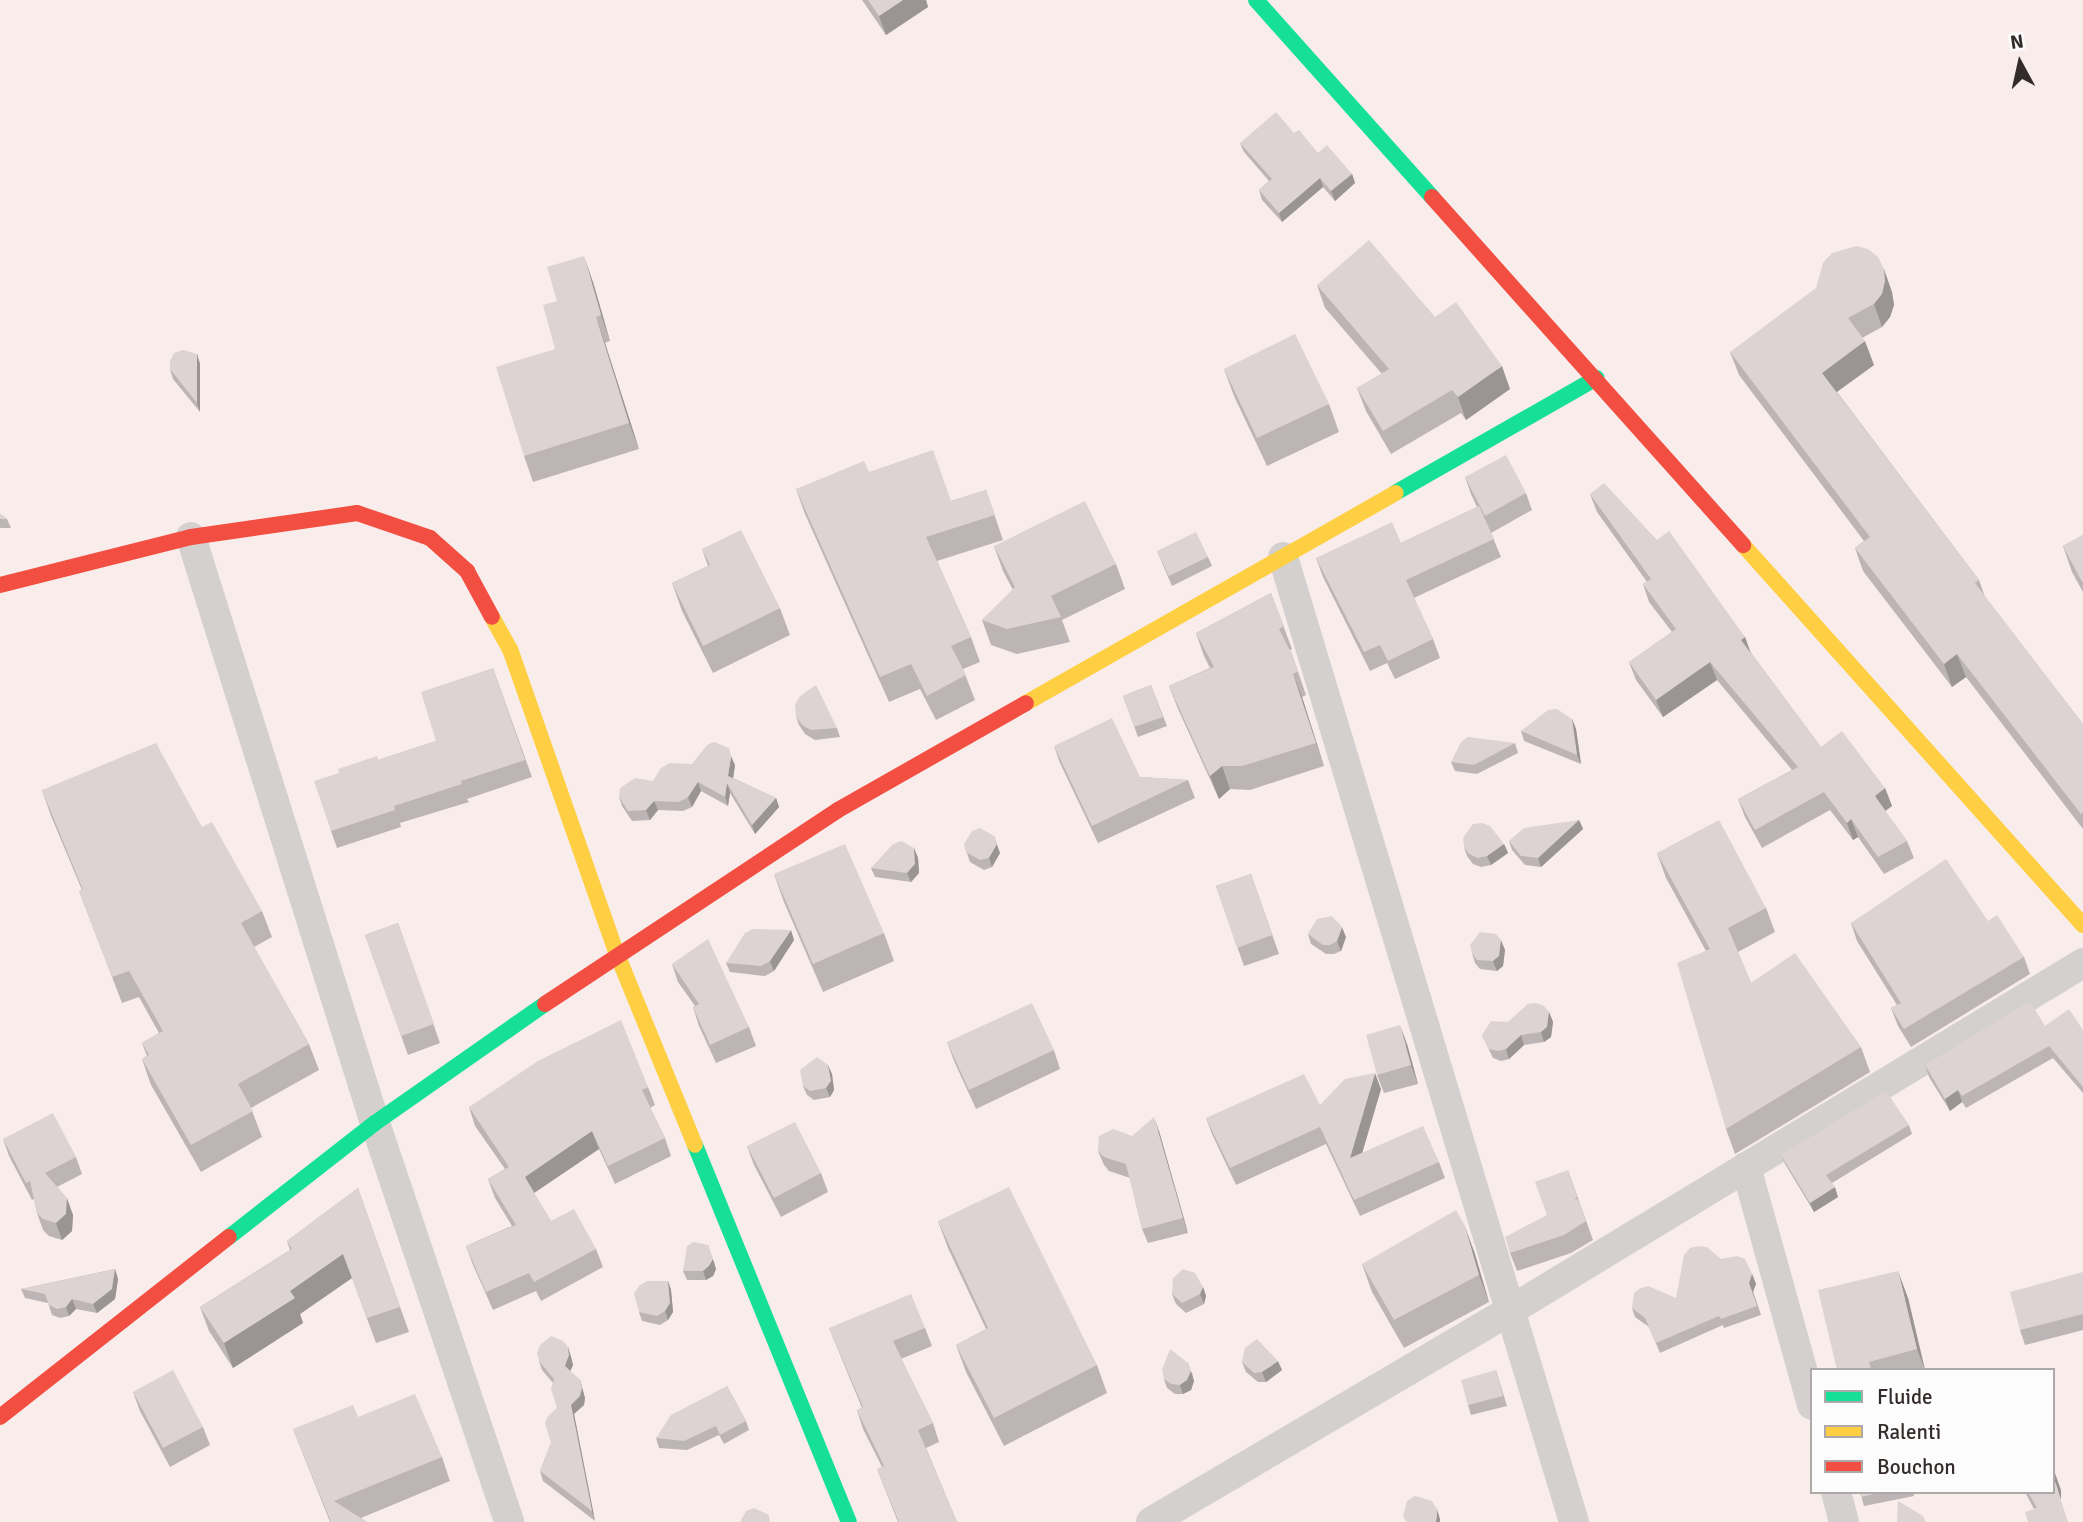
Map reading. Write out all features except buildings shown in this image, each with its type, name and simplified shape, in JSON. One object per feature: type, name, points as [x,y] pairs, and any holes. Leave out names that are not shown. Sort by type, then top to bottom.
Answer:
[{"type":"main road","points":[[1256,0],[1597,378],[2083,925]]},
{"type":"main road","points":[[0,1417],[375,1123],[618,954],[838,810],[1597,378]]},
{"type":"main road","points":[[0,585],[191,537],[357,513],[430,538],[467,571],[510,649],[618,954],[849,1522]]},
{"type":"street","points":[[191,537],[375,1123],[509,1522]]},
{"type":"street","points":[[1283,557],[1574,1522]]},
{"type":"street","points":[[1151,1522],[1511,1310],[2083,963]]},
{"type":"street","points":[[1746,1167],[1810,1398]]},
{"type":"street","points":[[1837,1494],[1844,1522]]},
{"type":"traffic: fast","points":[[1256,0],[1432,197]]},
{"type":"traffic: fast","points":[[1395,493],[1597,378]]},
{"type":"traffic: fast","points":[[229,1237],[375,1123],[545,1004]]},
{"type":"traffic: fast","points":[[695,1145],[849,1522]]},
{"type":"traffic: slow","points":[[1026,703],[1395,493]]},
{"type":"traffic: slow","points":[[1743,545],[2083,925]]},
{"type":"traffic: slow","points":[[492,617],[510,649],[617,954],[695,1145]]},
{"type":"traffic: jam","points":[[1432,197],[1743,545]]},
{"type":"traffic: jam","points":[[0,585],[191,537],[357,513],[430,538],[467,571],[492,617]]},
{"type":"traffic: jam","points":[[545,1004],[838,810],[1026,703]]},
{"type":"traffic: jam","points":[[0,1417],[229,1237]]}]
